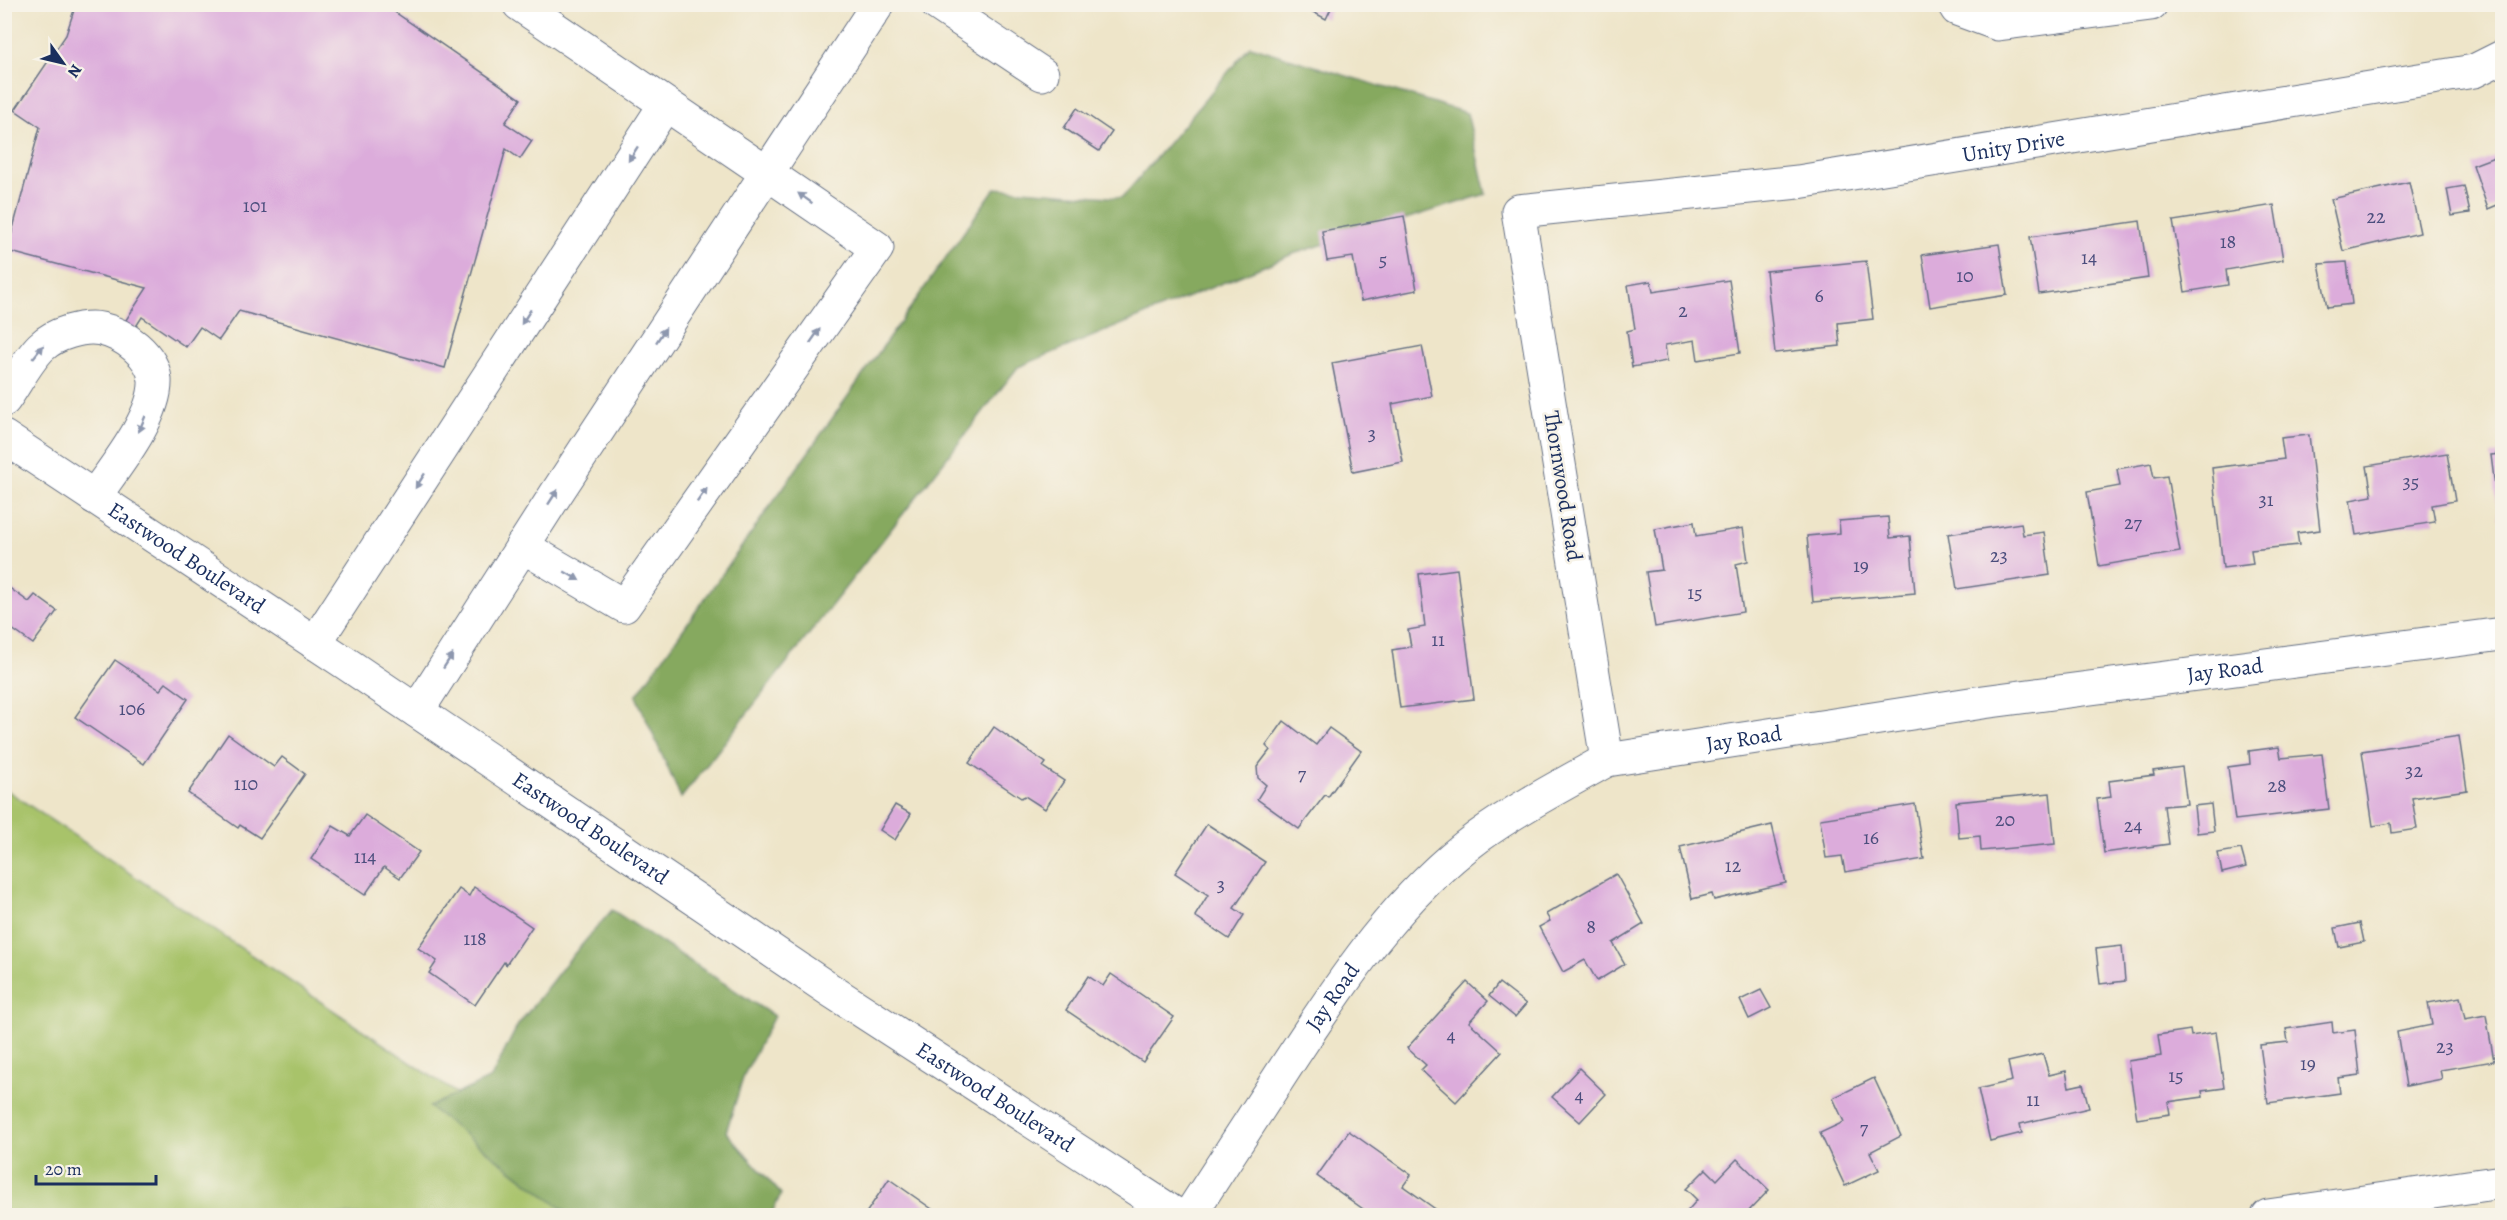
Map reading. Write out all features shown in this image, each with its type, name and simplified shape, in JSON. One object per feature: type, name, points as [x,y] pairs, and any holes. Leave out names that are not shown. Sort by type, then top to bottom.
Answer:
[{"type":"street","points":[[519,4],[877,248],[624,606],[522,546]]},
{"type":"street","points":[[417,711],[522,546],[878,4]]},
{"type":"street","points":[[937,4],[1042,74]]},
{"type":"street","points":[[1954,4],[1957,9],[1998,24],[2151,4]]},
{"type":"street","name":"Unity Drive","points":[[1518,211],[1798,182],[2474,71],[2502,57]]},
{"type":"street","points":[[315,643],[665,105]]},
{"type":"street","name":"Thornwood Road","points":[[1518,211],[1607,760]]},
{"type":"street","points":[[4,400],[42,346],[76,329],[101,329],[130,343],[150,361],[155,381],[150,404],[139,431],[94,497]]},
{"type":"street","name":"Eastwood Boulevard","points":[[4,438],[417,711],[830,990],[1178,1215]]},
{"type":"street","name":"Jay Road","points":[[1189,1215],[1336,991],[1384,926],[1445,865],[1478,837],[1558,787],[1607,760],[1983,702],[2502,634]]},
{"type":"street","points":[[2268,1215],[2502,1182]]},
{"type":"green space","points":[[1250,46],[1467,113],[1486,194],[1293,254],[1018,367],[681,798],[636,696],[995,188],[1122,198]]},
{"type":"green space","points":[[5,789],[637,1215],[5,1215]]},
{"type":"green space","points":[[612,910],[774,1016],[744,1075],[726,1132],[781,1194],[771,1215],[570,1215],[429,1107],[491,1078],[518,1025],[567,962]]},
{"type":"building","points":[[76,4],[383,4],[521,99],[505,123],[532,141],[520,159],[506,149],[445,368],[239,311],[219,340],[200,327],[186,347],[142,317],[130,336],[120,329],[147,288],[7,251],[40,127],[15,110],[66,35]]},
{"type":"building","points":[[1298,4],[1333,4],[1326,19]]},
{"type":"building","points":[[1077,108],[1112,132],[1099,151],[1064,128]]},
{"type":"building","points":[[2502,154],[2502,203],[2488,209],[2473,165]]},
{"type":"building","points":[[2409,182],[2420,233],[2343,251],[2331,199]]},
{"type":"building","points":[[2464,186],[2470,213],[2452,216],[2447,189]]},
{"type":"building","points":[[2274,205],[2283,260],[2226,270],[2228,285],[2185,292],[2173,221]]},
{"type":"building","points":[[1404,216],[1417,290],[1361,301],[1353,257],[1327,261],[1322,231]]},
{"type":"building","points":[[2140,221],[2148,278],[2039,294],[2030,237]]},
{"type":"building","points":[[1999,244],[2007,295],[1930,307],[1922,255]]},
{"type":"building","points":[[1866,261],[1873,319],[1838,323],[1840,346],[1775,353],[1766,271]]},
{"type":"building","points":[[2347,262],[2352,304],[2327,307],[2319,264]]},
{"type":"building","points":[[1729,280],[1740,353],[1698,360],[1695,340],[1665,345],[1667,361],[1632,367],[1627,331],[1635,329],[1628,285],[1651,281],[1653,292]]},
{"type":"building","points":[[1422,346],[1432,396],[1392,404],[1403,462],[1353,472],[1332,363]]},
{"type":"building","points":[[2309,435],[2320,530],[2297,533],[2299,545],[2251,550],[2253,564],[2223,568],[2212,468],[2284,459],[2281,438]]},
{"type":"building","points":[[2447,453],[2455,501],[2432,505],[2435,522],[2356,535],[2350,500],[2372,496],[2367,466]]},
{"type":"building","points":[[2502,454],[2502,518],[2499,519],[2491,455]]},
{"type":"building","points":[[2151,463],[2154,478],[2167,476],[2180,552],[2099,566],[2087,492],[2120,486],[2117,469]]},
{"type":"building","points":[[1888,517],[1890,538],[1910,536],[1915,593],[1813,602],[1807,536],[1840,533],[1839,521]]},
{"type":"building","points":[[1694,522],[1696,536],[1743,528],[1748,561],[1736,564],[1743,612],[1655,627],[1646,572],[1662,570],[1655,529]]},
{"type":"building","points":[[2021,523],[2023,535],[2044,532],[2050,575],[1957,589],[1948,534]]},
{"type":"building","points":[[1457,569],[1474,699],[1400,708],[1392,650],[1411,647],[1408,630],[1425,627],[1419,574]]},
{"type":"building","points":[[4,584],[29,602],[35,595],[57,611],[33,644],[12,629],[4,640]]},
{"type":"building","points":[[115,660],[160,690],[166,683],[188,699],[144,764],[75,717]]},
{"type":"building","points":[[1284,721],[1316,745],[1329,728],[1361,751],[1328,797],[1325,795],[1299,829],[1257,799],[1266,785],[1258,778],[1257,767],[1270,750],[1266,746]]},
{"type":"building","points":[[994,727],[1046,763],[1043,767],[1064,781],[1045,809],[1025,796],[1021,798],[969,763]]},
{"type":"building","points":[[2502,730],[2502,757],[2501,757],[2498,731]]},
{"type":"building","points":[[228,734],[274,767],[282,757],[305,774],[260,838],[240,825],[238,828],[188,793]]},
{"type":"building","points":[[2459,736],[2467,790],[2412,798],[2417,829],[2392,833],[2391,823],[2373,826],[2362,751]]},
{"type":"building","points":[[2279,747],[2281,758],[2322,754],[2329,809],[2235,820],[2228,767],[2250,764],[2249,751]]},
{"type":"building","points":[[2182,767],[2187,804],[2164,806],[2169,844],[2104,853],[2097,799],[2111,797],[2109,781],[2154,775],[2153,771]]},
{"type":"building","points":[[2050,793],[2055,844],[1981,851],[1980,836],[1959,838],[1956,802]]},
{"type":"building","points":[[1915,804],[1924,859],[1845,872],[1842,856],[1826,858],[1820,819]]},
{"type":"building","points":[[2211,804],[2214,831],[2197,833],[2194,806]]},
{"type":"building","points":[[895,805],[911,814],[895,840],[880,830]]},
{"type":"building","points":[[365,815],[419,852],[400,878],[384,867],[365,895],[311,859],[333,826],[350,836]]},
{"type":"building","points":[[1207,824],[1265,862],[1234,908],[1244,915],[1229,939],[1195,916],[1208,895],[1175,873]]},
{"type":"building","points":[[1772,825],[1786,883],[1714,900],[1712,894],[1692,899],[1680,847]]},
{"type":"building","points":[[2241,849],[2246,867],[2222,873],[2218,853]]},
{"type":"building","points":[[1616,874],[1644,924],[1613,943],[1625,964],[1597,981],[1585,960],[1563,972],[1539,927],[1550,921],[1546,914]]},
{"type":"building","points":[[474,887],[532,927],[506,965],[504,962],[475,1005],[429,973],[437,961],[418,948],[459,889],[469,896]]},
{"type":"building","points":[[2360,923],[2364,942],[2339,947],[2335,928]]},
{"type":"building","points":[[2122,946],[2125,981],[2100,984],[2096,949]]},
{"type":"building","points":[[1111,974],[1174,1017],[1143,1062],[1066,1010],[1088,976],[1103,986]]},
{"type":"building","points":[[1467,982],[1488,1001],[1469,1022],[1502,1052],[1456,1102],[1421,1070],[1426,1065],[1407,1048]]},
{"type":"building","points":[[1499,983],[1526,1004],[1515,1017],[1489,996]]},
{"type":"building","points":[[1761,990],[1771,1008],[1749,1019],[1740,1000]]},
{"type":"building","points":[[2460,997],[2465,1019],[2486,1015],[2494,1061],[2440,1070],[2442,1079],[2406,1086],[2397,1032],[2432,1025],[2428,1003]]},
{"type":"building","points":[[2332,1022],[2333,1033],[2355,1030],[2360,1075],[2338,1078],[2340,1093],[2268,1103],[2260,1045],[2288,1042],[2286,1029]]},
{"type":"building","points":[[2190,1030],[2191,1036],[2216,1032],[2224,1088],[2202,1091],[2203,1097],[2168,1102],[2170,1114],[2137,1119],[2128,1061],[2161,1056],[2158,1035]]},
{"type":"building","points":[[2043,1054],[2049,1075],[2066,1071],[2069,1087],[2083,1084],[2089,1108],[2020,1124],[2022,1133],[1990,1141],[1978,1089],[2012,1081],[2008,1062]]},
{"type":"building","points":[[1579,1068],[1606,1094],[1580,1122],[1552,1097]]},
{"type":"building","points":[[1874,1078],[1901,1136],[1870,1152],[1879,1170],[1845,1186],[1820,1133],[1844,1122],[1833,1098]]},
{"type":"building","points":[[1349,1131],[1411,1175],[1403,1186],[1441,1213],[1440,1216],[1373,1216],[1317,1176]]},
{"type":"building","points":[[1737,1159],[1769,1190],[1744,1216],[1683,1216],[1697,1200],[1686,1189],[1706,1169],[1717,1180]]},
{"type":"building","points":[[889,1179],[942,1216],[864,1216]]}]
